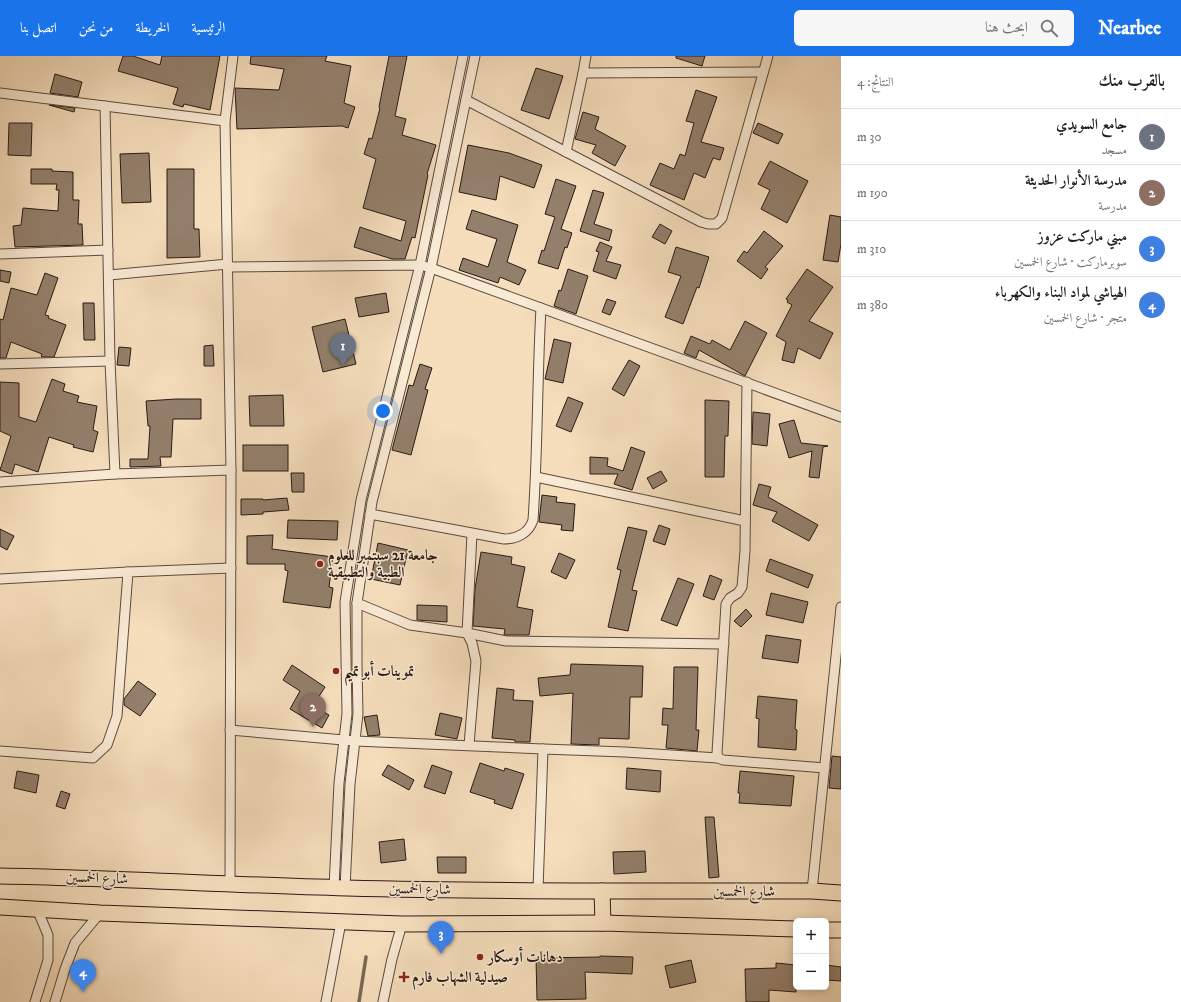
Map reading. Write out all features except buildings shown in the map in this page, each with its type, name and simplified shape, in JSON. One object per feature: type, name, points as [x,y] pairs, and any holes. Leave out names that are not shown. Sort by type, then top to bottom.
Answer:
[{"type":"main road","name":"شارع الخمسين","points":[[0,876],[81,877],[340,888],[602,892],[812,891],[841,893]]},
{"type":"main road","points":[[602,892],[603,923]]},
{"type":"main road","points":[[0,907],[100,913],[402,924],[603,923],[793,929]]},
{"type":"main road","points":[[829,930],[841,930]]},
{"type":"street","points":[[230,884],[231,470],[225,121],[233,56]]},
{"type":"street","points":[[340,888],[338,783],[347,714],[345,602],[360,500],[420,265],[463,56]]},
{"type":"street","points":[[340,888],[358,714],[357,603],[370,514],[403,375],[431,268],[475,56]]},
{"type":"street","points":[[566,152],[586,56]]},
{"type":"street","points":[[466,100],[701,222],[716,224],[722,218],[768,56]]},
{"type":"street","points":[[583,73],[763,72]]},
{"type":"street","points":[[0,93],[225,121]]},
{"type":"street","points":[[105,106],[110,361],[115,474]]},
{"type":"street","points":[[0,254],[108,250]]},
{"type":"street","points":[[108,275],[228,266],[420,265],[841,417]]},
{"type":"street","points":[[370,514],[504,539],[517,537],[528,530],[533,520],[536,477],[538,364],[541,308]]},
{"type":"street","points":[[0,364],[110,361]]},
{"type":"street","points":[[718,758],[717,753],[726,604],[742,587],[745,520],[746,382]]},
{"type":"street","points":[[0,482],[115,474],[231,470]]},
{"type":"street","points":[[536,477],[745,520]]},
{"type":"street","points":[[468,745],[476,661],[472,643],[467,633],[472,534]]},
{"type":"street","points":[[0,579],[231,568]]},
{"type":"street","points":[[0,751],[93,758],[107,745],[117,716],[126,621],[128,572]]},
{"type":"street","points":[[357,603],[410,626],[467,633],[506,640],[724,644]]},
{"type":"street","points":[[812,891],[841,607]]},
{"type":"street","points":[[230,730],[355,741],[625,752],[718,758],[723,760],[825,768]]},
{"type":"street","points":[[538,890],[543,749]]},
{"type":"street","points":[[35,1002],[48,960],[48,935],[37,909]]},
{"type":"street","points":[[55,1002],[75,943],[100,913]]},
{"type":"street","points":[[326,1002],[341,922]]},
{"type":"street","points":[[383,1002],[392,959],[402,924]]},
{"type":"waterway","points":[[359,1002],[366,957]]},
{"type":"place","name":"جامع السويدي","points":[[343,366]]},
{"type":"place","name":"جامعة 21 سبتمبر للعلوم الطبية والتطبيقية","points":[[320,564]]},
{"type":"place","name":"تموينات أبو تميم","points":[[336,671]]},
{"type":"place","name":"مدرسة الأنوار الحديثة","points":[[313,727]]},
{"type":"place","name":"مبني ماركت عزوز","points":[[441,954]]},
{"type":"place","name":"دهانات أوسكار","points":[[480,957]]},
{"type":"place","name":"صيدلية الشهاب فارم","points":[[404,977]]},
{"type":"place","name":"الهياشي لمواد البناء والكهرباء","points":[[83,992]]}]
